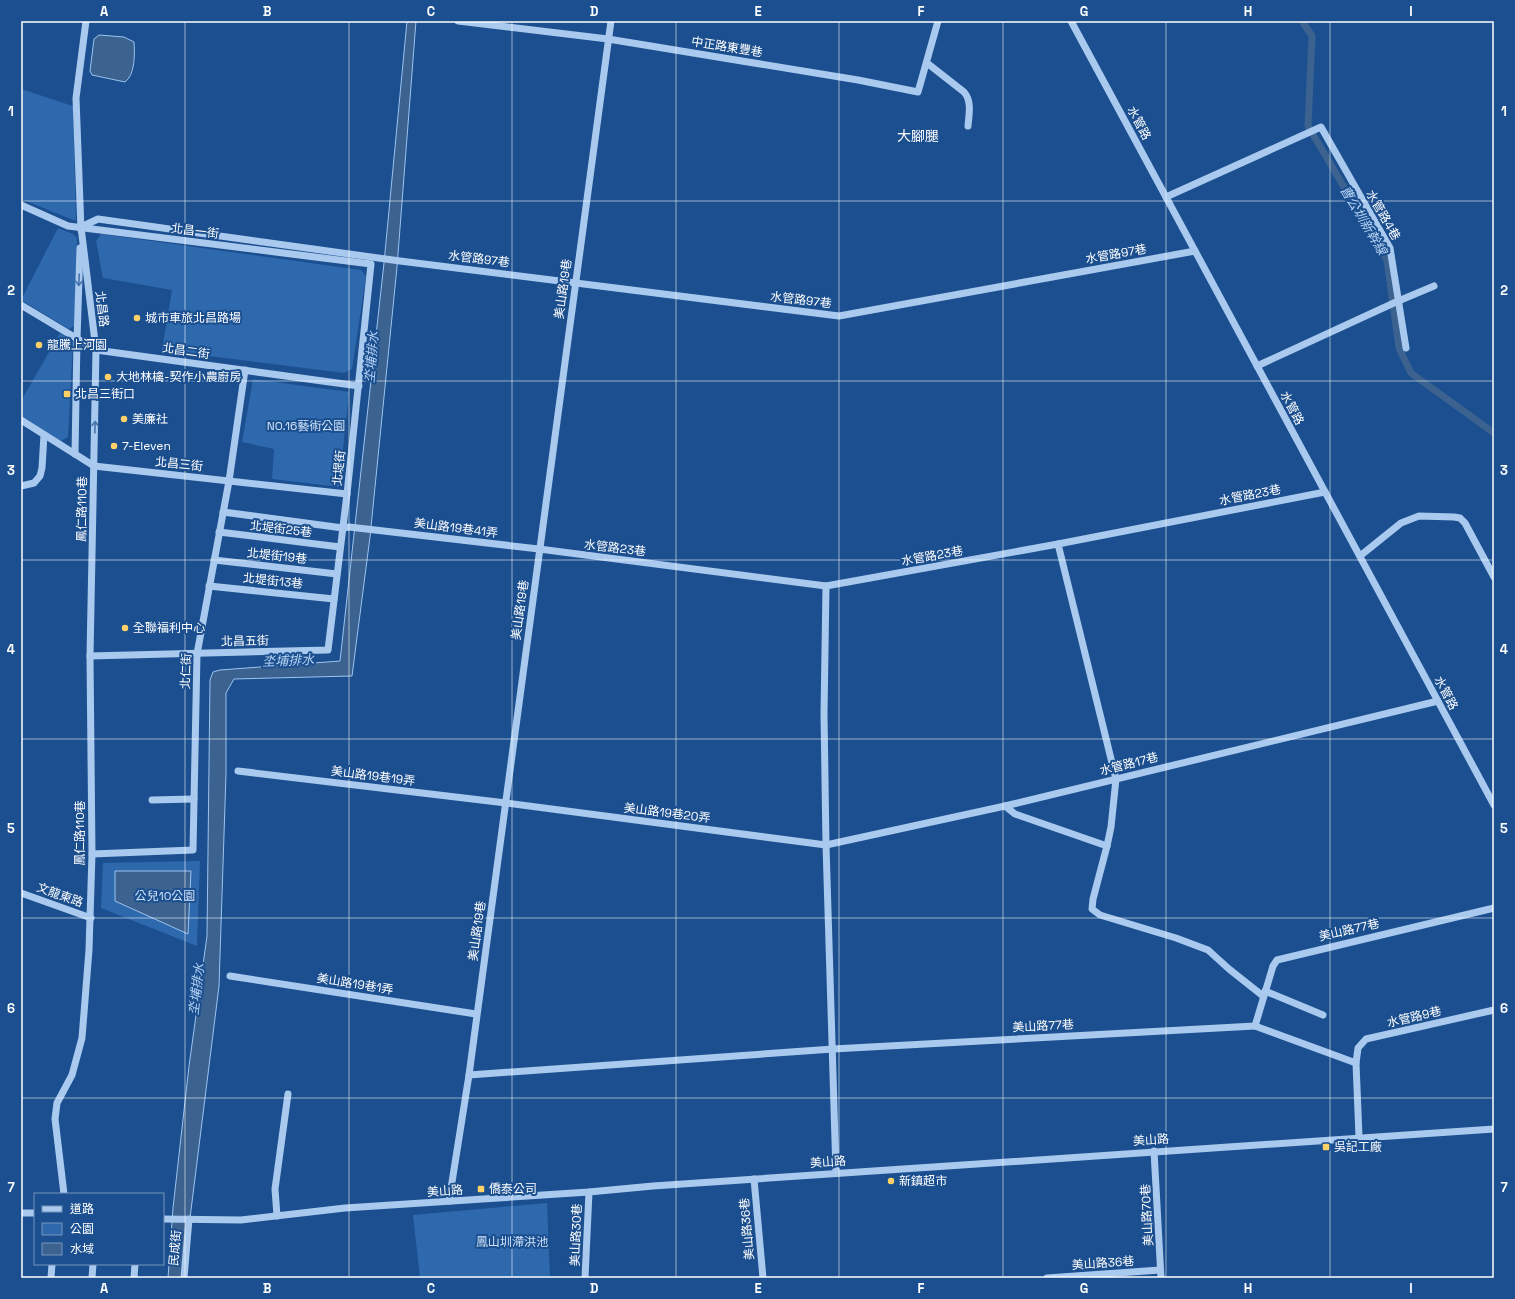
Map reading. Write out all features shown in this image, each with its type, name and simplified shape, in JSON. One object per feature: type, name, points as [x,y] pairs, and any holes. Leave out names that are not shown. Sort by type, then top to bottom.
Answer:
[{"type":"street","name":"北昌路","points":[[75,454],[81,227],[76,98],[86,21]]},
{"type":"street","name":"中正路東豐巷","points":[[458,21],[608,39],[842,77],[918,92],[938,21]]},
{"type":"street","name":"美山路19巷","points":[[449,1201],[469,1075],[476,1014],[506,803],[611,21]]},
{"type":"street","name":"水管路","points":[[1071,21],[1438,700],[1491,794],[1494,805]]},
{"type":"street","points":[[927,62],[967,96],[969,101],[968,126]]},
{"type":"street","name":"水管路4巷","points":[[1166,197],[1308,133],[1318,127],[1322,129],[1390,248],[1397,301],[1406,348]]},
{"type":"street","name":"北昌一街","points":[[21,205],[68,226],[372,261],[400,261]]},
{"type":"street","name":"北昌路","points":[[81,227],[96,350],[94,466]]},
{"type":"street","name":"水管路97巷","points":[[400,261],[839,316],[1195,251]]},
{"type":"street","name":"北堤街","points":[[328,650],[340,547],[346,527],[347,494],[372,261]]},
{"type":"street","points":[[1257,366],[1397,301],[1434,286]]},
{"type":"street","name":"北昌二街","points":[[21,305],[96,350],[359,386]]},
{"type":"street","name":"北仁街","points":[[92,854],[194,850],[197,654],[229,481],[245,370]]},
{"type":"street","name":"北昌三街","points":[[21,420],[94,466],[347,494]]},
{"type":"street","points":[[21,486],[34,483],[40,476],[44,435]]},
{"type":"street","name":"鳳仁路110巷","points":[[64,1193],[55,1119],[57,1103],[72,1075],[82,1038],[90,918],[92,854],[90,656],[94,466]]},
{"type":"street","name":"水管路23巷","points":[[539,549],[826,586],[1058,544],[1325,492]]},
{"type":"street","name":"美山路19巷41弄","points":[[223,512],[539,549]]},
{"type":"street","points":[[1360,556],[1401,523],[1420,516],[1454,517],[1460,518],[1465,523],[1494,577]]},
{"type":"street","name":"北堤街25巷","points":[[219,532],[340,547]]},
{"type":"street","points":[[1058,544],[1116,778],[1111,827],[1093,899],[1092,909],[1100,915],[1176,938],[1208,950],[1229,969],[1264,994],[1323,1015]]},
{"type":"street","name":"北堤街19巷","points":[[214,560],[337,574]]},
{"type":"street","name":"北堤街13巷","points":[[209,586],[334,599]]},
{"type":"street","points":[[826,586],[824,714],[826,845],[836,1173]]},
{"type":"street","name":"北昌五街","points":[[90,656],[328,650]]},
{"type":"street","name":"水管路17巷","points":[[826,845],[1005,806],[1438,700]]},
{"type":"street","name":"美山路19巷19弄","points":[[238,771],[506,803]]},
{"type":"street","points":[[152,800],[194,799]]},
{"type":"street","name":"美山路19巷20弄","points":[[506,803],[826,845]]},
{"type":"street","points":[[1005,806],[1015,814],[1107,846]]},
{"type":"street","name":"文龍東路","points":[[21,892],[90,918]]},
{"type":"street","name":"美山路77巷","points":[[1255,1026],[1273,966],[1277,960],[1284,957],[1494,908]]},
{"type":"street","name":"美山路19巷1弄","points":[[230,976],[476,1014]]},
{"type":"street","name":"水管路9巷","points":[[1356,1063],[1358,1048],[1366,1039],[1494,1010]]},
{"type":"street","name":"美山路77巷","points":[[469,1075],[833,1049],[1255,1026],[1356,1063]]},
{"type":"street","points":[[1356,1063],[1359,1137]]},
{"type":"street","points":[[277,1216],[275,1189],[288,1094]]},
{"type":"street","name":"美山路","points":[[164,1219],[241,1220],[345,1208],[1154,1151],[1494,1129]]},
{"type":"street","name":"美山路70巷","points":[[1154,1151],[1161,1274]]},
{"type":"street","name":"美山路36巷","points":[[754,1179],[763,1278]]},
{"type":"street","name":"美山路30巷","points":[[585,1278],[589,1192]]},
{"type":"street","points":[[21,1213],[34,1213]]},
{"type":"street","name":"民成街","points":[[184,1278],[187,1219]]},
{"type":"street","points":[[51,1278],[52,1265]]},
{"type":"street","points":[[92,1278],[93,1265]]},
{"type":"street","points":[[134,1278],[135,1265]]},
{"type":"street","name":"美山路36巷","points":[[1047,1278],[1161,1274]]},
{"type":"green space","points":[[21,89],[73,106],[76,221],[21,199]]},
{"type":"green space","points":[[58,228],[73,234],[77,238],[74,326],[69,329],[21,300]]},
{"type":"green space","points":[[101,234],[361,270],[366,276],[352,369],[344,373],[162,350],[172,290],[103,278],[96,241]]},
{"type":"green space","points":[[60,333],[73,342],[68,437],[61,441],[21,416],[21,401]]},
{"type":"green space","name":"NO.16藝術公園","points":[[253,379],[349,392],[339,487],[272,479],[274,449],[242,442]]},
{"type":"green space","name":"公兒10公園","points":[[200,861],[197,946],[101,908],[103,863]]},
{"type":"green space","name":"鳳山圳滯洪池","points":[[547,1203],[550,1278],[420,1278],[413,1215]]},
{"type":"water","points":[[407,21],[416,21],[397,267],[370,537],[352,676],[234,679],[226,693],[226,774],[219,986],[188,1234],[184,1278],[168,1278],[173,1208],[189,1066],[207,936],[210,680],[213,672],[220,670],[340,661],[384,263]]},
{"type":"water","points":[[99,35],[124,37],[134,42],[133,69],[125,82],[92,75],[90,71],[94,39]]},
{"type":"water","points":[[115,871],[191,871],[188,934],[115,901]]},
{"type":"waterway","name":"曹公圳新幹線","points":[[1302,21],[1312,36],[1308,126],[1387,260],[1399,348],[1411,373],[1494,433]]},
{"type":"place","name":"城市車旅北昌路場","points":[[137,318]]},
{"type":"place","name":"龍騰上河園","points":[[39,345]]},
{"type":"place","name":"大地林檎-契作小農廚房","points":[[108,377]]},
{"type":"place","name":"北昌三街口","points":[[67,394]]},
{"type":"place","name":"美廉社","points":[[124,419]]},
{"type":"place","name":"7-Eleven","points":[[114,446]]},
{"type":"place","name":"全聯福利中心","points":[[125,628]]},
{"type":"place","name":"吳記工廠","points":[[1326,1147]]},
{"type":"place","name":"新鎮超市","points":[[891,1181]]},
{"type":"place","name":"僑泰公司","points":[[481,1189]]},
{"type":"district","name":"大腳腿","points":[[918,136]]},
{"type":"water label","name":"坔埔排水","points":[[371,357]]},
{"type":"water label","name":"坔埔排水","points":[[288,660]]},
{"type":"water label","name":"坔埔排水","points":[[196,989]]}]
